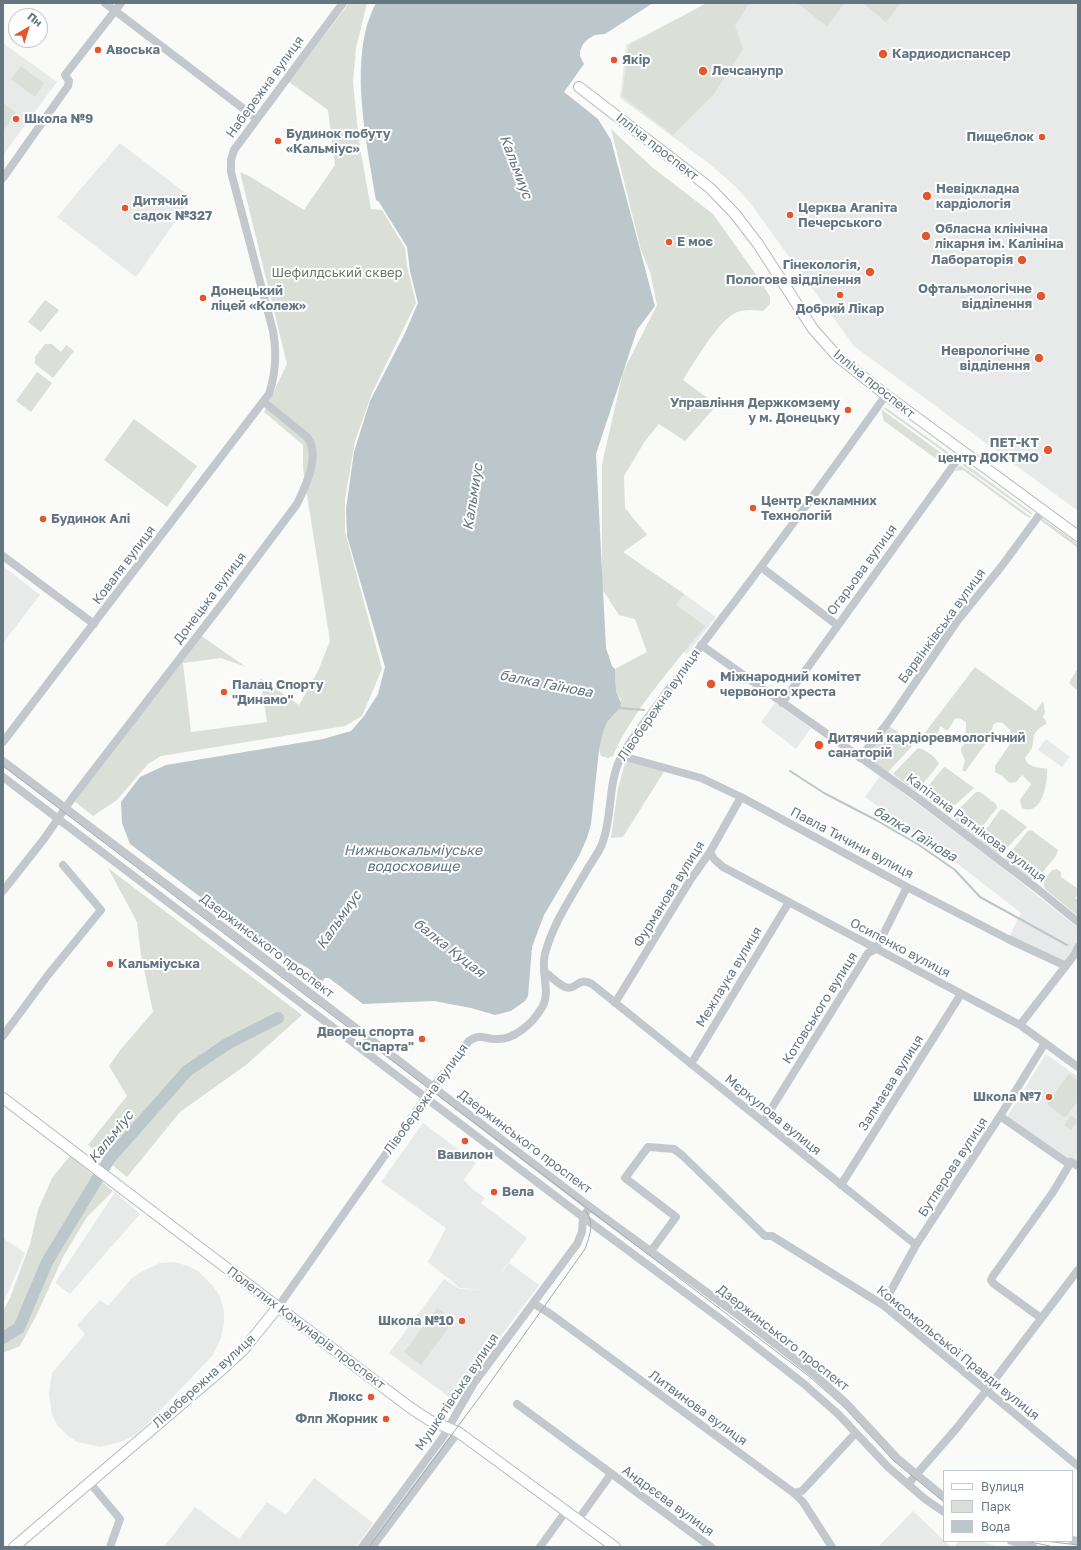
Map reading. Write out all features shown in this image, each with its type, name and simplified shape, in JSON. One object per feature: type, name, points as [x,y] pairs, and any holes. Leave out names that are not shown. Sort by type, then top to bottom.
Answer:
[{"type":"main road","name":"Ілліча проспект","points":[[579,87],[710,188],[724,201],[758,244],[813,329],[826,345],[855,372],[1078,536]]},
{"type":"main road","name":"Полеглих Комунарів проспект","points":[[3,1098],[408,1406],[429,1420],[453,1430],[614,1547]]},
{"type":"main road","name":"Лівобережна вулиця","points":[[14,1547],[244,1349],[278,1307]]},
{"type":"street","points":[[105,3],[256,119]]},
{"type":"street","points":[[3,178],[68,86],[69,81],[65,75],[121,3]]},
{"type":"street","name":"Набережна вулиця","points":[[264,402],[269,394],[272,384],[276,349],[273,331],[231,172],[231,160],[234,150],[256,119],[343,3]]},
{"type":"street","name":"Лівобережна вулиця","points":[[278,1307],[425,1098],[469,1041],[481,1036],[495,1039],[506,1038],[516,1034],[531,1023],[545,1004],[546,992],[544,956],[555,926],[602,844],[612,786],[622,756],[701,645],[761,567],[886,395]]},
{"type":"street","name":"Коваля вулиця","points":[[3,742],[264,402]]},
{"type":"street","name":"Донецька вулиця","points":[[65,808],[233,590],[297,504],[311,465],[313,452],[312,443],[307,437],[264,402]]},
{"type":"street","name":"Огарьова вулиця","points":[[782,703],[963,452]]},
{"type":"street","name":"Барвінківська вулиця","points":[[860,758],[889,720],[958,620],[1001,567],[1043,510]]},
{"type":"street","points":[[3,556],[94,624]]},
{"type":"street","points":[[761,567],[837,625]]},
{"type":"street","name":"Капітана Ратнікова вулиця","points":[[701,645],[916,796],[1035,887],[1078,922]]},
{"type":"street","name":"Павла Тичини вулиця","points":[[622,756],[701,778],[740,797],[907,887],[1008,939],[1066,966]]},
{"type":"street","name":"Дзержинського проспект","points":[[3,761],[280,970],[590,1208],[651,1251],[813,1373],[847,1404],[896,1458],[943,1496]]},
{"type":"street","name":"Дзержинського проспект","points":[[3,777],[425,1098],[713,1313],[804,1384],[838,1414],[888,1467],[943,1511]]},
{"type":"street","name":"Фурманова вулиця","points":[[615,1003],[710,852],[740,797]]},
{"type":"street","points":[[3,892],[65,808]]},
{"type":"street","name":"Осипенко вулиця","points":[[710,852],[714,859],[723,867],[1020,1025],[1078,1067]]},
{"type":"street","points":[[3,1036],[48,975],[101,910],[63,865]]},
{"type":"street","name":"Котовського вулиця","points":[[763,1122],[868,953],[876,949],[907,887]]},
{"type":"street","name":"Межлаука вулиця","points":[[691,1064],[789,902]]},
{"type":"street","points":[[1020,1025],[1075,954],[1078,947]]},
{"type":"street","name":"Мєркулова вулиця","points":[[544,971],[566,987],[572,987],[582,981],[586,981],[916,1245]]},
{"type":"street","name":"Залмаєва вулиця","points":[[841,1185],[961,994]]},
{"type":"street","name":"Бутлерова вулиця","points":[[883,1305],[916,1245],[1000,1116],[1044,1042]]},
{"type":"street","points":[[1000,1116],[1066,1162],[1074,1164],[992,1276],[994,1284],[1041,1318]]},
{"type":"street","name":"Комсомольської Правди вулиця","points":[[651,1251],[676,1217],[625,1178],[648,1146],[674,1149],[765,1236],[772,1236],[883,1305],[1078,1466]]},
{"type":"street","name":"Мушкетівська вулиця","points":[[372,1547],[453,1430],[474,1383],[577,1244],[582,1232],[583,1217],[590,1208]]},
{"type":"street","points":[[908,1484],[986,1391],[1078,1270]]},
{"type":"street","name":"Литвинова вулиця","points":[[533,1303],[552,1315],[794,1493],[803,1502],[832,1547]]},
{"type":"street","name":"Андрєєва вулиця","points":[[517,1404],[711,1547]]},
{"type":"street","name":"Мушкетівська вулиця","points":[[362,1547],[453,1430]]},
{"type":"street","points":[[794,1493],[802,1491],[852,1437]]},
{"type":"street","name":"Андрєєва вулиця","points":[[578,1520],[611,1474]]},
{"type":"street","points":[[90,1483],[120,1519],[110,1547]]},
{"type":"street","points":[[540,1547],[566,1511]]},
{"type":"street","points":[[1015,1542],[1033,1547]]},
{"type":"shaded area","name":"Обласна клінічна лікарня ім. Калініна","points":[[707,3],[1078,3],[1078,511],[854,346],[750,203],[735,186],[707,162],[620,98],[626,45]]},
{"type":"shaded area","name":"Школа №9","points":[[3,43],[57,82],[3,155]]},
{"type":"shaded area","name":"Дитячий садок №327","points":[[120,143],[192,198],[136,277],[57,217]]},
{"type":"shaded area","points":[[3,566],[40,595],[3,643]]},
{"type":"shaded area","points":[[669,583],[716,617],[687,654],[645,622]]},
{"type":"shaded area","points":[[775,703],[811,728],[796,749],[761,722]]},
{"type":"shaded area","points":[[1046,739],[1070,757],[1062,767],[1038,750]]},
{"type":"shaded area","points":[[880,776],[999,865],[1078,928],[1078,943],[1074,952],[1063,963],[1009,937],[1021,913],[936,847],[865,797]]},
{"type":"shaded area","name":"Школа №7","points":[[1046,1054],[1078,1077],[1078,1164],[1067,1159],[1007,1117]]},
{"type":"shaded area","points":[[423,1123],[476,1163],[464,1180],[471,1188],[485,1198],[481,1203],[527,1238],[493,1283],[509,1263],[539,1285],[453,1400],[389,1353],[444,1279],[460,1289],[486,1290],[460,1288],[428,1262],[446,1228],[381,1182]]},
{"type":"shaded area","points":[[115,1192],[140,1214],[70,1294],[55,1283]]},
{"type":"shaded area","points":[[3,1238],[25,1253],[3,1304]]},
{"type":"shaded area","points":[[175,1262],[198,1271],[214,1287],[220,1297],[224,1310],[224,1323],[221,1338],[213,1355],[135,1435],[123,1441],[101,1447],[77,1442],[68,1436],[58,1426],[52,1415],[49,1394],[52,1373],[85,1334],[77,1325],[100,1300],[108,1306],[132,1278],[160,1263]]},
{"type":"shaded area","points":[[314,1478],[373,1523],[356,1547],[164,1547],[195,1507],[239,1539],[267,1502],[286,1515]]},
{"type":"shaded area","points":[[913,1511],[943,1539],[943,1542],[946,1542],[949,1545],[948,1547],[878,1547]]},
{"type":"shaded area","points":[[958,1542],[983,1542],[998,1547],[954,1547]]},
{"type":"green space","name":"Шефилдський сквер","points":[[349,3],[367,3],[356,48],[353,82],[359,142],[371,209],[382,210],[405,248],[407,266],[416,303],[372,393],[355,441],[345,499],[345,532],[382,669],[362,716],[345,726],[161,756],[148,764],[117,800],[93,816],[74,801],[200,635],[246,667],[221,658],[183,663],[191,732],[267,722],[260,678],[299,705],[318,671],[330,641],[303,469],[303,445],[264,412],[287,364],[240,172],[304,210],[335,165],[328,110],[289,82]]},
{"type":"green space","points":[[707,3],[749,3],[735,26],[743,49],[714,94],[673,135],[622,96],[629,45]]},
{"type":"green space","points":[[797,3],[845,3],[827,26]]},
{"type":"green space","points":[[863,3],[901,3],[886,22]]},
{"type":"green space","points":[[21,66],[44,83],[35,97],[11,79]]},
{"type":"green space","points":[[3,103],[16,113],[3,131]]},
{"type":"green space","points":[[611,129],[653,168],[713,214],[762,283],[770,297],[770,304],[763,311],[742,311],[728,317],[714,333],[683,380],[717,405],[685,441],[659,424],[645,441],[624,476],[625,508],[647,535],[623,552],[684,594],[676,605],[705,626],[655,688],[632,721],[613,756],[608,758],[601,756],[599,750],[604,728],[615,714],[621,700],[616,691],[615,669],[647,652],[635,619],[619,615],[602,589],[602,464],[623,372],[657,305],[650,272],[641,250]]},
{"type":"green space","points":[[45,300],[59,310],[41,332],[28,322]]},
{"type":"green space","points":[[45,344],[52,344],[61,352],[66,345],[74,351],[53,378],[34,363],[35,357]]},
{"type":"green space","points":[[37,372],[52,383],[31,412],[16,401]]},
{"type":"green space","points":[[885,407],[952,455],[951,457],[884,409]]},
{"type":"green space","points":[[881,409],[951,460],[945,462],[935,458],[884,421]]},
{"type":"green space","points":[[134,419],[197,466],[167,507],[104,460]]},
{"type":"green space","points":[[964,463],[1031,512],[1032,515],[962,465]]},
{"type":"green space","points":[[960,465],[1031,517],[1030,518],[1023,514],[963,470],[955,471]]},
{"type":"green space","points":[[1042,518],[1078,544],[1078,548],[1040,520]]},
{"type":"green space","points":[[975,667],[1036,711],[1043,701],[1045,712],[1043,717],[1046,724],[1038,729],[1034,735],[1032,748],[1025,758],[1028,764],[1047,769],[1045,789],[1039,803],[1034,808],[1022,808],[1020,800],[1031,784],[1022,775],[1016,782],[1010,783],[995,772],[995,766],[1010,744],[1008,738],[1011,731],[1003,723],[997,722],[993,725],[991,736],[965,772],[962,770],[965,761],[961,750],[965,741],[966,722],[959,718],[955,719],[948,730],[940,726],[938,734],[926,739],[925,742],[921,740]]},
{"type":"green space","points":[[1078,668],[1078,691],[1069,683]]},
{"type":"green space","points":[[889,726],[914,744],[888,772],[886,772],[866,756]]},
{"type":"green space","points":[[918,748],[930,754],[939,764],[917,791],[915,791],[893,774]]},
{"type":"green space","points":[[626,760],[665,770],[623,837],[611,838],[618,788]]},
{"type":"green space","points":[[945,767],[974,788],[946,813],[921,795]]},
{"type":"green space","points":[[976,792],[980,792],[996,804],[997,808],[975,836],[951,817]]},
{"type":"green space","points":[[1001,809],[1027,827],[1000,855],[979,839]]},
{"type":"green space","points":[[1031,830],[1058,850],[1056,856],[1035,881],[1005,859],[1028,831]]},
{"type":"green space","points":[[108,868],[302,1015],[246,1065],[180,1112],[127,1177],[88,1145],[127,1096],[109,1066],[121,1049],[153,1012],[141,955],[137,922]]},
{"type":"green space","points":[[1057,869],[1061,872],[1061,877],[1078,889],[1078,894],[1075,898],[1078,900],[1078,916],[1045,889],[1044,884],[1046,879],[1052,870]]},
{"type":"green space","points":[[1069,1074],[1078,1081],[1078,1101],[1065,1118],[1047,1104]]},
{"type":"green space","points":[[1071,1115],[1078,1121],[1071,1130],[1064,1125]]},
{"type":"green space","points":[[70,1156],[113,1191],[87,1217],[63,1257],[37,1314],[20,1346],[3,1353],[3,1311],[10,1298],[30,1244],[38,1210],[52,1178]]},
{"type":"green space","points":[[437,1308],[454,1320],[421,1365],[404,1352]]},
{"type":"water","name":"Нижньокальміуське водосховище","points":[[376,3],[653,3],[605,34],[595,35],[583,44],[580,51],[580,56],[584,64],[564,92],[598,119],[611,140],[655,306],[637,330],[596,454],[606,648],[612,666],[615,669],[616,691],[621,703],[620,708],[608,721],[604,729],[599,750],[591,824],[587,838],[579,856],[544,915],[532,947],[528,996],[525,1001],[511,1011],[495,1015],[471,1008],[434,1001],[363,1004],[329,978],[318,978],[305,966],[276,954],[130,844],[122,823],[121,802],[140,777],[166,765],[323,739],[351,731],[364,716],[378,694],[385,667],[347,536],[346,509],[354,452],[370,401],[405,333],[418,303],[410,271],[407,247],[379,202],[376,200],[364,126],[361,74],[362,48],[367,25]]},
{"type":"waterway","points":[[619,708],[644,710]]},
{"type":"waterway","name":"балка Гаїнова","points":[[790,771],[824,793],[876,820],[919,845],[955,870],[980,897],[1067,945]]},
{"type":"waterway","name":"Кальмиус","points":[[315,981],[327,965]]},
{"type":"waterway","name":"Кальміус","points":[[3,1338],[19,1328],[47,1262],[110,1158],[187,1071],[227,1044],[278,1018]]},
{"type":"tram line","points":[[3,766],[810,1377],[844,1407],[894,1461],[943,1501]]},
{"type":"tram line","points":[[369,1547],[487,1387],[585,1249],[591,1229],[590,1219],[585,1210]]},
{"type":"tram line","points":[[1030,1542],[1050,1546]]},
{"type":"tram line","points":[[1053,1542],[1078,1545]]},
{"type":"place","name":"Авоська","points":[[98,50]]},
{"type":"place","name":"Кардиодиспансер","points":[[883,54]]},
{"type":"place","name":"Якір","points":[[614,60]]},
{"type":"place","name":"Лечсанупр","points":[[703,71]]},
{"type":"place","name":"Школа №9","points":[[16,119]]},
{"type":"place","name":"Пищеблок","points":[[1042,137]]},
{"type":"place","name":"Будинок побуту «Кальміус»","points":[[278,141]]},
{"type":"place","name":"Невідкладна кардіологія","points":[[927,196]]},
{"type":"place","name":"Дитячий садок №327","points":[[125,208]]},
{"type":"place","name":"Церква Агапіта Печерського","points":[[790,215]]},
{"type":"place","name":"Обласна клінічна лікарня ім. Калініна","points":[[926,236]]},
{"type":"place","name":"Е моє","points":[[669,242]]},
{"type":"place","name":"Лабораторія","points":[[1022,260]]},
{"type":"place","name":"Гінекологія, Пологове відділення","points":[[870,272]]},
{"type":"place","name":"Добрий Лікар","points":[[840,295]]},
{"type":"place","name":"Офтальмологічне відділення","points":[[1041,296]]},
{"type":"place","name":"Донецький ліцей «Колеж»","points":[[203,298]]},
{"type":"place","name":"Неврологічне відділення","points":[[1039,358]]},
{"type":"place","name":"Управління Держкомзему у м. Донецьку","points":[[848,410]]},
{"type":"place","name":"ПЕТ-КТ центр ДОКТМО","points":[[1048,450]]},
{"type":"place","name":"Центр Рекламних Технологій","points":[[753,508]]},
{"type":"place","name":"Будинок Алі","points":[[43,519]]},
{"type":"place","name":"Міжнародний комітет червоного хреста","points":[[711,684]]},
{"type":"place","name":"Палац Спорту \"Динамо\"","points":[[224,692]]},
{"type":"place","name":"Дитячий кардіоревмологічний санаторій","points":[[819,745]]},
{"type":"place","name":"Кальміуська","points":[[110,964]]},
{"type":"place","name":"Дворец спорта \"Спарта\"","points":[[422,1039]]},
{"type":"place","name":"Школа №7","points":[[1049,1097]]},
{"type":"place","name":"Вавилон","points":[[465,1141]]},
{"type":"place","name":"Вела","points":[[494,1192]]},
{"type":"place","name":"Школа №10","points":[[462,1321]]},
{"type":"place","name":"Люкс","points":[[371,1397]]},
{"type":"place","name":"Флп Жорник","points":[[386,1419]]},
{"type":"water label","name":"балка Куцая","points":[[449,948]]}]
